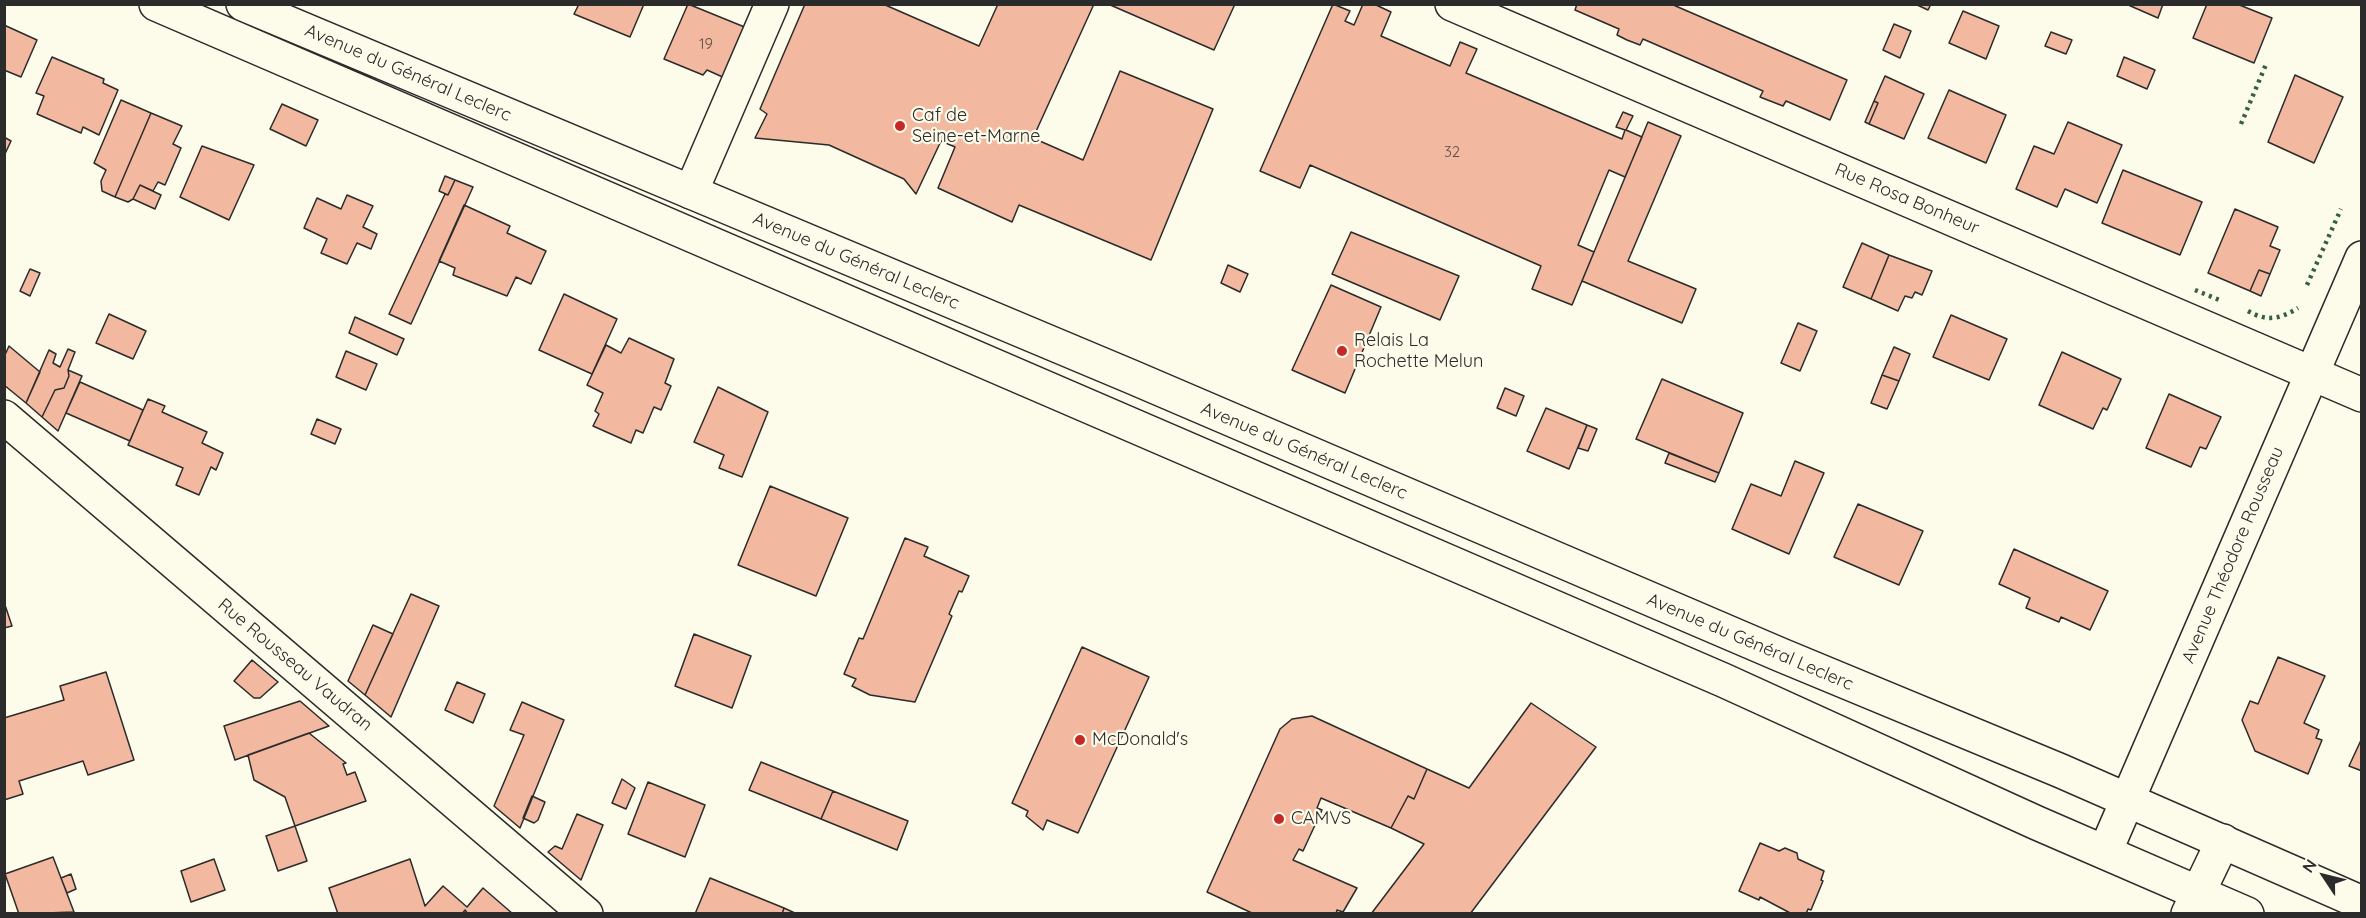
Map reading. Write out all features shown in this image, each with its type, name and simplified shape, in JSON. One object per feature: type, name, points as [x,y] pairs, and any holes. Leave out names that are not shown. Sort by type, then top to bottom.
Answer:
[{"type":"main road","name":"Avenue du Général Leclerc","points":[[156,4],[1723,680],[2105,852],[2193,903],[2247,914]]},
{"type":"main road","name":"Avenue du Général Leclerc","points":[[243,4],[2223,841],[2361,903]]},
{"type":"main road","points":[[691,192],[772,4]]},
{"type":"main road","name":"Rue Rosa Bonheur","points":[[1452,4],[2361,395]]},
{"type":"main road","name":"Avenue Théodore Rousseau","points":[[2105,852],[2361,258]]},
{"type":"main road","name":"Rue Rousseau Vaudran","points":[[4,417],[586,914]]},
{"type":"main road","points":[[2193,903],[2223,841]]},
{"type":"building","points":[[579,4],[644,4],[630,37],[574,14]]},
{"type":"building","points":[[688,4],[747,28],[727,79],[707,70],[703,75],[664,59]]},
{"type":"building","name":"Caf de Seine-et-Marne","points":[[805,4],[883,4],[979,46],[998,4],[1094,4],[1033,138],[1083,160],[1120,71],[1213,109],[1151,260],[1019,205],[1012,222],[938,188],[955,147],[941,141],[916,194],[904,179],[829,145],[755,138],[767,114],[760,109]]},
{"type":"building","points":[[1108,4],[1235,4],[1214,50]]},
{"type":"building","points":[[1333,4],[1350,11],[1345,21],[1354,25],[1363,4],[1374,4],[1391,12],[1381,36],[1450,66],[1460,42],[1477,49],[1466,73],[1622,139],[1625,130],[1616,127],[1623,112],[1633,116],[1626,130],[1642,137],[1625,177],[1609,170],[1578,245],[1594,252],[1572,305],[1532,289],[1541,266],[1310,165],[1300,188],[1260,171]]},
{"type":"building","points":[[1577,4],[1671,4],[1847,80],[1830,120],[1786,101],[1783,106],[1760,97],[1763,91],[1643,39],[1640,45],[1627,40],[1617,35],[1619,29],[1575,10]]},
{"type":"building","points":[[1915,4],[1931,4],[1928,10]]},
{"type":"building","points":[[2126,4],[2163,4],[2158,18]]},
{"type":"building","points":[[2207,4],[2237,4],[2272,18],[2254,63],[2193,38]]},
{"type":"building","points":[[1963,11],[1999,26],[1986,59],[1949,43]]},
{"type":"building","points":[[1894,24],[1911,31],[1900,58],[1883,50]]},
{"type":"building","points":[[4,25],[37,40],[21,77],[4,70]]},
{"type":"building","points":[[2051,32],[2072,40],[2066,54],[2045,46]]},
{"type":"building","points":[[52,57],[104,79],[103,83],[118,90],[99,135],[83,127],[81,133],[37,114],[44,96],[36,93]]},
{"type":"building","points":[[2124,57],[2155,70],[2147,89],[2117,76]]},
{"type":"building","points":[[2295,75],[2343,97],[2314,163],[2268,142]]},
{"type":"building","points":[[1885,76],[1924,94],[1904,139],[1869,124],[1878,103],[1874,101]]},
{"type":"building","points":[[1949,90],[2006,115],[1986,163],[1928,138]]},
{"type":"building","points":[[121,100],[151,113],[115,197],[102,191],[101,181],[106,170],[94,163]]},
{"type":"building","points":[[1874,101],[1878,103],[1869,124],[1865,122]]},
{"type":"building","points":[[282,104],[318,120],[306,146],[270,129]]},
{"type":"building","points":[[151,113],[182,126],[173,144],[181,148],[165,185],[158,182],[153,191],[140,185],[133,199],[128,202],[115,197]]},
{"type":"building","points":[[1648,122],[1681,136],[1628,261],[1696,289],[1682,323],[1582,281]]},
{"type":"building","points":[[2068,122],[2122,145],[2097,203],[2065,189],[2057,207],[2016,189],[2034,146],[2054,154]]},
{"type":"building","points":[[4,137],[11,141],[4,156]]},
{"type":"building","points":[[202,146],[254,165],[229,220],[180,197]]},
{"type":"building","points":[[2123,170],[2202,202],[2180,255],[2102,223]]},
{"type":"building","points":[[445,176],[455,180],[448,195],[439,191]]},
{"type":"building","points":[[455,180],[473,187],[411,324],[389,314],[445,194],[448,195]]},
{"type":"building","points":[[140,185],[161,195],[155,209],[133,199]]},
{"type":"building","points":[[347,195],[373,206],[363,227],[377,234],[371,249],[357,243],[347,264],[321,253],[327,239],[304,228],[317,198],[341,209]]},
{"type":"building","points":[[464,205],[510,226],[507,233],[546,251],[531,284],[516,277],[507,296],[453,275],[455,268],[439,261]]},
{"type":"building","points":[[2235,209],[2278,227],[2270,246],[2280,250],[2270,274],[2259,270],[2250,291],[2208,273]]},
{"type":"building","points":[[1351,232],[1459,276],[1440,320],[1332,274]]},
{"type":"building","points":[[1862,243],[1889,255],[1871,299],[1843,287]]},
{"type":"building","points":[[1889,255],[1932,271],[1922,295],[1915,292],[1912,298],[1905,296],[1898,311],[1871,299]]},
{"type":"building","points":[[1228,265],[1248,274],[1240,292],[1221,283]]},
{"type":"building","points":[[30,269],[40,273],[30,296],[20,291]]},
{"type":"building","points":[[2259,270],[2270,274],[2261,296],[2250,291]]},
{"type":"building","points":[[1331,285],[1381,307],[1345,393],[1292,370]]},
{"type":"building","points":[[564,294],[617,319],[592,374],[539,350]]},
{"type":"building","points":[[109,314],[146,331],[133,359],[96,343]]},
{"type":"building","points":[[1951,315],[2007,339],[1989,380],[1933,357]]},
{"type":"building","points":[[355,317],[404,339],[397,355],[349,333]]},
{"type":"building","points":[[1798,323],[1817,331],[1800,371],[1781,363]]},
{"type":"building","points":[[629,338],[674,359],[665,383],[671,386],[661,410],[654,407],[643,433],[636,430],[631,443],[593,426],[599,414],[595,411],[603,393],[587,385],[606,345],[621,353]]},
{"type":"building","points":[[9,346],[40,372],[26,403],[4,385],[4,357]]},
{"type":"building","points":[[1894,347],[1910,354],[1899,381],[1882,375]]},
{"type":"building","points":[[68,349],[75,352],[68,370],[69,376],[64,388],[55,390],[42,417],[26,403],[49,350],[56,354],[53,363],[60,367]]},
{"type":"building","points":[[346,351],[377,364],[366,390],[336,377]]},
{"type":"building","points":[[2062,352],[2121,379],[2107,410],[2103,408],[2093,429],[2039,405]]},
{"type":"building","points":[[68,370],[82,376],[58,431],[42,417],[55,390],[64,388],[69,376]]},
{"type":"building","points":[[1882,375],[1899,381],[1887,409],[1871,403]]},
{"type":"building","points":[[1662,379],[1743,413],[1719,473],[1636,439]]},
{"type":"building","points":[[80,382],[143,410],[130,441],[66,413]]},
{"type":"building","points":[[718,387],[768,412],[742,477],[719,468],[724,455],[694,442]]},
{"type":"building","points":[[1505,388],[1524,396],[1516,416],[1497,408]]},
{"type":"building","points":[[2169,394],[2221,417],[2206,449],[2200,447],[2191,467],[2146,448]]},
{"type":"building","points":[[148,399],[165,406],[162,412],[207,432],[202,443],[223,453],[216,470],[211,467],[199,495],[176,485],[183,468],[128,445]]},
{"type":"building","points":[[1546,408],[1587,425],[1569,469],[1527,451]]},
{"type":"building","points":[[317,419],[341,429],[335,444],[311,434]]},
{"type":"building","points":[[1587,425],[1597,429],[1588,451],[1578,448]]},
{"type":"building","points":[[1669,453],[1719,473],[1715,482],[1665,463]]},
{"type":"building","points":[[1795,461],[1824,473],[1789,554],[1732,529],[1751,484],[1781,496]]},
{"type":"building","points":[[770,486],[848,518],[816,596],[738,565]]},
{"type":"building","points":[[1858,504],[1923,531],[1899,585],[1834,557]]},
{"type":"building","points":[[905,538],[928,547],[924,556],[969,576],[962,592],[959,591],[949,614],[952,616],[915,702],[870,695],[852,686],[856,679],[844,674],[859,638],[863,639]]},
{"type":"building","points":[[2014,549],[2108,591],[2090,630],[2061,617],[2059,622],[2026,608],[2030,598],[1999,584]]},
{"type":"building","points":[[411,594],[439,606],[391,717],[365,695]]},
{"type":"building","points":[[4,602],[12,626],[4,628]]},
{"type":"building","points":[[373,625],[393,634],[365,695],[348,681]]},
{"type":"building","points":[[694,634],[751,656],[732,708],[675,686]]},
{"type":"building","name":"McDonald's","points":[[1082,647],[1149,677],[1078,833],[1047,820],[1043,830],[1026,816],[1028,811],[1012,803]]},
{"type":"building","points":[[2278,657],[2325,676],[2304,723],[2319,730],[2316,738],[2322,740],[2308,774],[2255,751],[2242,720],[2250,701],[2258,704]]},
{"type":"building","points":[[252,660],[278,682],[260,698],[254,698],[234,681]]},
{"type":"building","points":[[106,672],[134,760],[88,775],[83,761],[19,781],[23,794],[4,800],[4,718],[64,700],[60,686]]},
{"type":"building","points":[[457,682],[485,694],[473,723],[445,710]]},
{"type":"building","points":[[300,701],[329,726],[235,760],[224,726]]},
{"type":"building","points":[[522,702],[564,720],[520,828],[494,806],[524,735],[510,730]]},
{"type":"building","name":"CAMVS","points":[[1531,703],[1596,747],[1470,914],[1371,914],[1424,844],[1391,828],[1408,796],[1414,799],[1427,769],[1469,788]]},
{"type":"building","name":"CAMVS","points":[[1312,716],[1427,769],[1414,799],[1408,796],[1391,828],[1321,798],[1317,808],[1322,810],[1303,851],[1299,849],[1293,860],[1357,888],[1343,912],[1337,910],[1336,914],[1254,914],[1207,892],[1280,729],[1292,719]]},
{"type":"building","points":[[309,733],[346,763],[343,764],[347,775],[355,772],[366,801],[295,826],[285,797],[254,780],[248,755]]},
{"type":"building","points":[[2362,738],[2362,771],[2349,766]]},
{"type":"building","points":[[761,762],[833,791],[821,819],[749,790]]},
{"type":"building","points":[[622,779],[635,788],[626,809],[612,803]]},
{"type":"building","points":[[648,782],[705,805],[685,857],[628,834]]},
{"type":"building","points":[[833,791],[908,821],[897,850],[821,819]]},
{"type":"building","points":[[532,796],[545,802],[538,820],[534,823],[523,818]]},
{"type":"building","points":[[577,814],[603,825],[581,880],[548,852],[555,846],[562,849]]},
{"type":"building","points":[[295,826],[307,861],[278,871],[266,836]]},
{"type":"building","points":[[1760,843],[1779,851],[1785,848],[1797,853],[1798,859],[1824,871],[1821,880],[1823,881],[1811,910],[1808,909],[1806,914],[1792,914],[1760,897],[1759,900],[1739,891]]},
{"type":"building","points":[[53,857],[74,912],[19,914],[5,874]]},
{"type":"building","points":[[214,859],[225,890],[191,902],[181,871]]},
{"type":"building","points":[[410,859],[425,906],[443,886],[467,907],[483,888],[513,914],[468,914],[465,910],[462,914],[338,914],[329,888]]},
{"type":"building","points":[[71,874],[76,889],[67,893],[61,878]]},
{"type":"building","points":[[710,878],[784,908],[782,914],[695,914]]},
{"type":"building","points":[[784,908],[797,914],[782,914]]},
{"type":"hedge","points":[[2241,124],[2267,62]]},
{"type":"hedge","points":[[2307,285],[2341,209]]},
{"type":"hedge","points":[[2195,290],[2222,301]]},
{"type":"hedge","points":[[2248,311],[2261,317],[2273,318],[2298,308]]},
{"type":"place","name":"Caf de Seine-et-Marne","points":[[900,126]]},
{"type":"place","name":"Relais La Rochette Melun","points":[[1342,351]]},
{"type":"place","name":"McDonald's","points":[[1080,740]]},
{"type":"place","name":"CAMVS","points":[[1279,819]]}]
